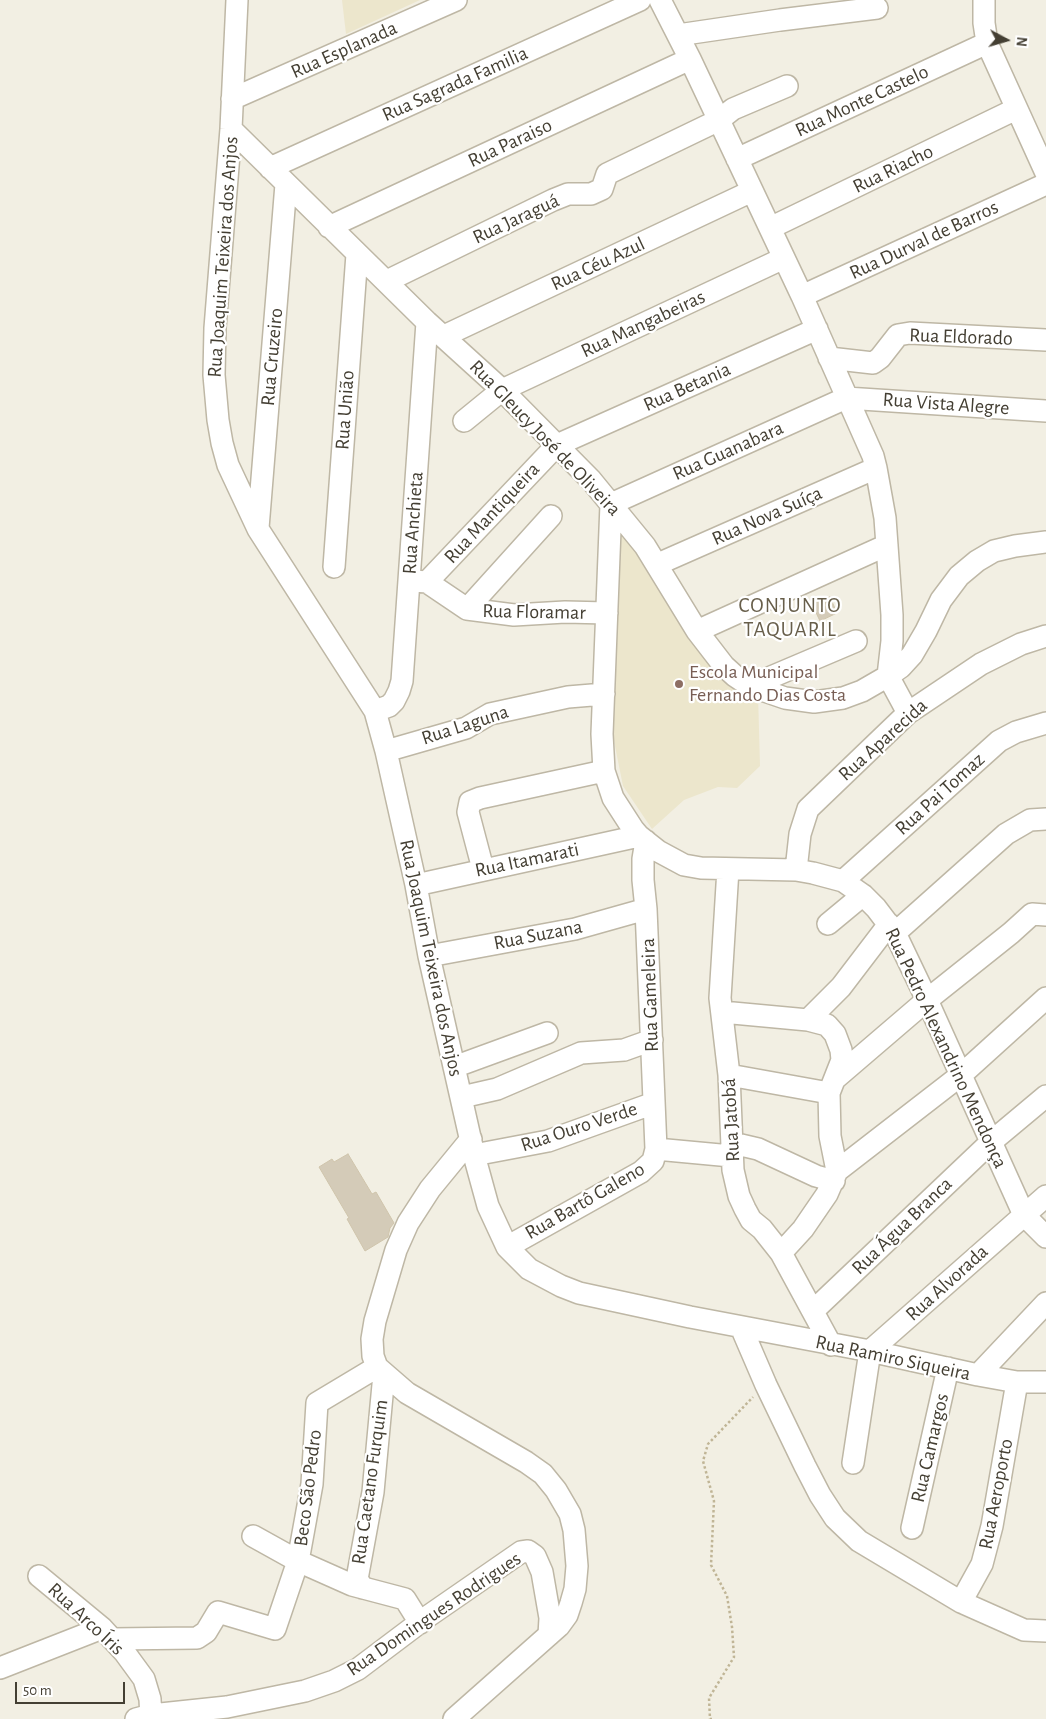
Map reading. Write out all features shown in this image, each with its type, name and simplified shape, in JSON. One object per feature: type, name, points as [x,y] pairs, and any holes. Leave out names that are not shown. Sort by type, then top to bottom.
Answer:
[{"type":"street","name":"Rua Joaquim Teixeira dos Anjos","points":[[237,0],[231,128],[215,328],[214,375],[218,420],[228,465],[258,529],[375,711],[386,751],[416,885],[429,956],[472,1147],[488,1206],[506,1247],[530,1269],[560,1286],[579,1293],[741,1327]]},
{"type":"street","name":"Rua Esplanada","points":[[232,99],[456,0]]},
{"type":"street","name":"Rua Sagrada Familia","points":[[270,168],[640,0]]},
{"type":"street","points":[[660,0],[690,59],[802,296],[873,456],[882,496],[887,544],[892,624],[888,676],[908,713]]},
{"type":"street","points":[[984,0],[984,23],[987,43],[1046,173]]},
{"type":"street","points":[[678,35],[877,8]]},
{"type":"street","name":"Rua Monte Castelo","points":[[737,159],[987,43]]},
{"type":"street","name":"Rua Paraiso","points":[[329,227],[690,59]]},
{"type":"street","points":[[719,120],[733,109],[787,86]]},
{"type":"street","name":"Rua Riacho","points":[[770,228],[1016,109]]},
{"type":"street","name":"Rua Jaraguá","points":[[387,281],[553,200],[568,194],[591,194],[602,189],[606,174],[719,120]]},
{"type":"street","name":"Rua Gleucy José de Oliveira","points":[[231,128],[329,227],[387,281],[427,322],[502,390],[591,480],[658,564],[698,631],[724,666],[750,686],[785,698],[808,702],[826,702],[862,691],[888,676],[912,655],[942,600],[959,576],[977,561],[994,551],[1046,542]]},
{"type":"street","name":"Rua Cruzeiro","points":[[258,529],[286,184]]},
{"type":"street","name":"Rua Durval de Barros","points":[[802,296],[1046,184]]},
{"type":"street","name":"Rua Céu Azul","points":[[444,336],[752,191]]},
{"type":"street","name":"Rua União","points":[[334,566],[357,254]]},
{"type":"street","name":"Rua Mangabeiras","points":[[464,421],[502,390],[784,258]]},
{"type":"street","name":"Rua Anchieta","points":[[375,711],[389,706],[399,691],[418,582],[427,322]]},
{"type":"street","name":"Rua Betania","points":[[557,445],[817,329]]},
{"type":"street","name":"Rua Eldorado","points":[[829,358],[873,363],[880,358],[898,335],[910,333],[1046,340]]},
{"type":"street","name":"Rua Vista Alegre","points":[[846,398],[1046,411]]},
{"type":"street","name":"Rua Guanabara","points":[[611,504],[846,398]]},
{"type":"street","name":"Rua Mantiqueira","points":[[418,582],[557,445]]},
{"type":"street","name":"Rua Nova Suíça","points":[[658,564],[876,468]]},
{"type":"street","name":"Rua Pedro Alexandrino Mendonça","points":[[611,504],[602,734],[604,771],[613,798],[642,839],[672,860],[684,865],[701,868],[813,872],[843,881],[862,895],[892,928],[927,1000],[1024,1215],[1046,1237]]},
{"type":"street","points":[[467,609],[551,516]]},
{"type":"street","points":[[698,631],[887,544]]},
{"type":"street","name":"Rua Floramar","points":[[418,582],[467,609],[514,615],[565,612],[607,613]]},
{"type":"street","name":"Rua Aparecida","points":[[796,870],[800,834],[808,809],[908,713],[981,664],[1022,644],[1046,636]]},
{"type":"street","points":[[750,686],[856,641]]},
{"type":"street","name":"Rua Laguna","points":[[386,751],[466,728],[490,714],[568,697],[604,694]]},
{"type":"street","name":"Rua Pai Tomaz","points":[[843,881],[999,742],[1016,732],[1046,723]]},
{"type":"street","points":[[483,869],[468,812],[470,802],[480,798],[604,771]]},
{"type":"street","points":[[808,1020],[892,928],[1006,834],[1030,820],[1046,819]]},
{"type":"street","name":"Rua Itamarati","points":[[416,885],[483,869],[642,839]]},
{"type":"street","name":"Rua Gameleira","points":[[642,839],[656,1149]]},
{"type":"street","name":"Rua Jatobá","points":[[728,869],[720,998],[729,1075],[732,1151],[738,1196],[751,1220],[762,1229],[781,1253],[831,1344]]},
{"type":"street","points":[[828,924],[862,895]]},
{"type":"street","name":"Rua Suzana","points":[[429,956],[575,929],[646,909]]},
{"type":"street","points":[[729,1075],[832,1086],[927,1000],[1032,914],[1046,915]]},
{"type":"street","points":[[781,1253],[803,1229],[836,1176],[961,1075],[1046,998]]},
{"type":"street","points":[[722,1012],[808,1020],[827,1026],[835,1034],[841,1050],[842,1060],[832,1086],[830,1136],[836,1176]]},
{"type":"street","points":[[454,1067],[547,1033]]},
{"type":"street","points":[[462,1098],[497,1089],[581,1053],[624,1050],[652,1040]]},
{"type":"street","name":"Rua Água Branca","points":[[813,1311],[991,1142],[1046,1096]]},
{"type":"street","name":"Rua Ouro Verde","points":[[472,1147],[548,1142],[654,1103]]},
{"type":"street","points":[[656,1149],[732,1151],[741,1145],[758,1149],[808,1173],[836,1176]]},
{"type":"street","name":"Rua Caetano Furquim","points":[[363,1588],[357,1579],[373,1492],[381,1371],[373,1356],[372,1339],[375,1321],[396,1250],[408,1223],[430,1189],[472,1147]]},
{"type":"street","name":"Rua Bartô Galeno","points":[[506,1247],[641,1172],[653,1161],[656,1149]]},
{"type":"street","name":"Rua Alvorada","points":[[870,1352],[1046,1196]]},
{"type":"street","points":[[978,1375],[1046,1303]]},
{"type":"street","points":[[741,1327],[766,1385],[820,1495],[835,1518],[859,1541],[961,1602],[1024,1630],[1046,1631]]},
{"type":"street","name":"Rua Ramiro Siqueira","points":[[741,1327],[978,1375],[1017,1382],[1046,1382]]},
{"type":"street","points":[[853,1463],[870,1352]]},
{"type":"street","name":"Rua Camargos","points":[[912,1528],[948,1368]]},
{"type":"street","points":[[381,1371],[407,1393],[526,1462],[543,1474],[564,1502],[570,1514],[574,1530],[577,1566],[575,1589],[567,1615],[549,1635],[526,1653],[454,1719]]},
{"type":"street","name":"Beco São Pedro","points":[[381,1371],[317,1403],[312,1484],[298,1562],[352,1585],[405,1599],[420,1622]]},
{"type":"street","name":"Rua Aeroporto","points":[[961,1602],[982,1564],[992,1526],[1017,1382]]},
{"type":"street","points":[[0,1668],[107,1634],[197,1638],[206,1632],[218,1612],[275,1629],[298,1562],[253,1536]]},
{"type":"street","name":"Rua Domingues Rodrigues","points":[[146,1718],[227,1707],[305,1691],[334,1681],[358,1669],[420,1622],[521,1552],[528,1551],[535,1556],[542,1572],[550,1618],[549,1635]]},
{"type":"street","name":"Rua Arco Íris","points":[[39,1576],[107,1634],[125,1653],[144,1679],[150,1699],[146,1718]]},
{"type":"path","points":[[712,1719],[710,1718],[708,1698],[734,1657],[727,1596],[711,1565],[714,1501],[703,1461],[708,1444],[766,1385]]},
{"type":"shaded area","points":[[342,0],[420,0],[346,34]]},
{"type":"shaded area","name":"Escola Municipal Fernando Dias Costa","points":[[613,527],[626,527],[758,693],[760,766],[737,788],[718,787],[684,800],[652,829],[623,786],[614,741]]},
{"type":"building","points":[[830,597],[837,613],[820,621],[812,604]]},
{"type":"building","points":[[348,1154],[372,1194],[376,1192],[394,1223],[390,1228],[388,1237],[365,1251],[347,1219],[349,1218],[319,1167],[332,1159],[334,1162]]},
{"type":"place","name":"Escola Municipal Fernando Dias Costa","points":[[679,684]]},
{"type":"district","name":"CONJUNTO TAQUARIL","points":[[790,618]]}]
